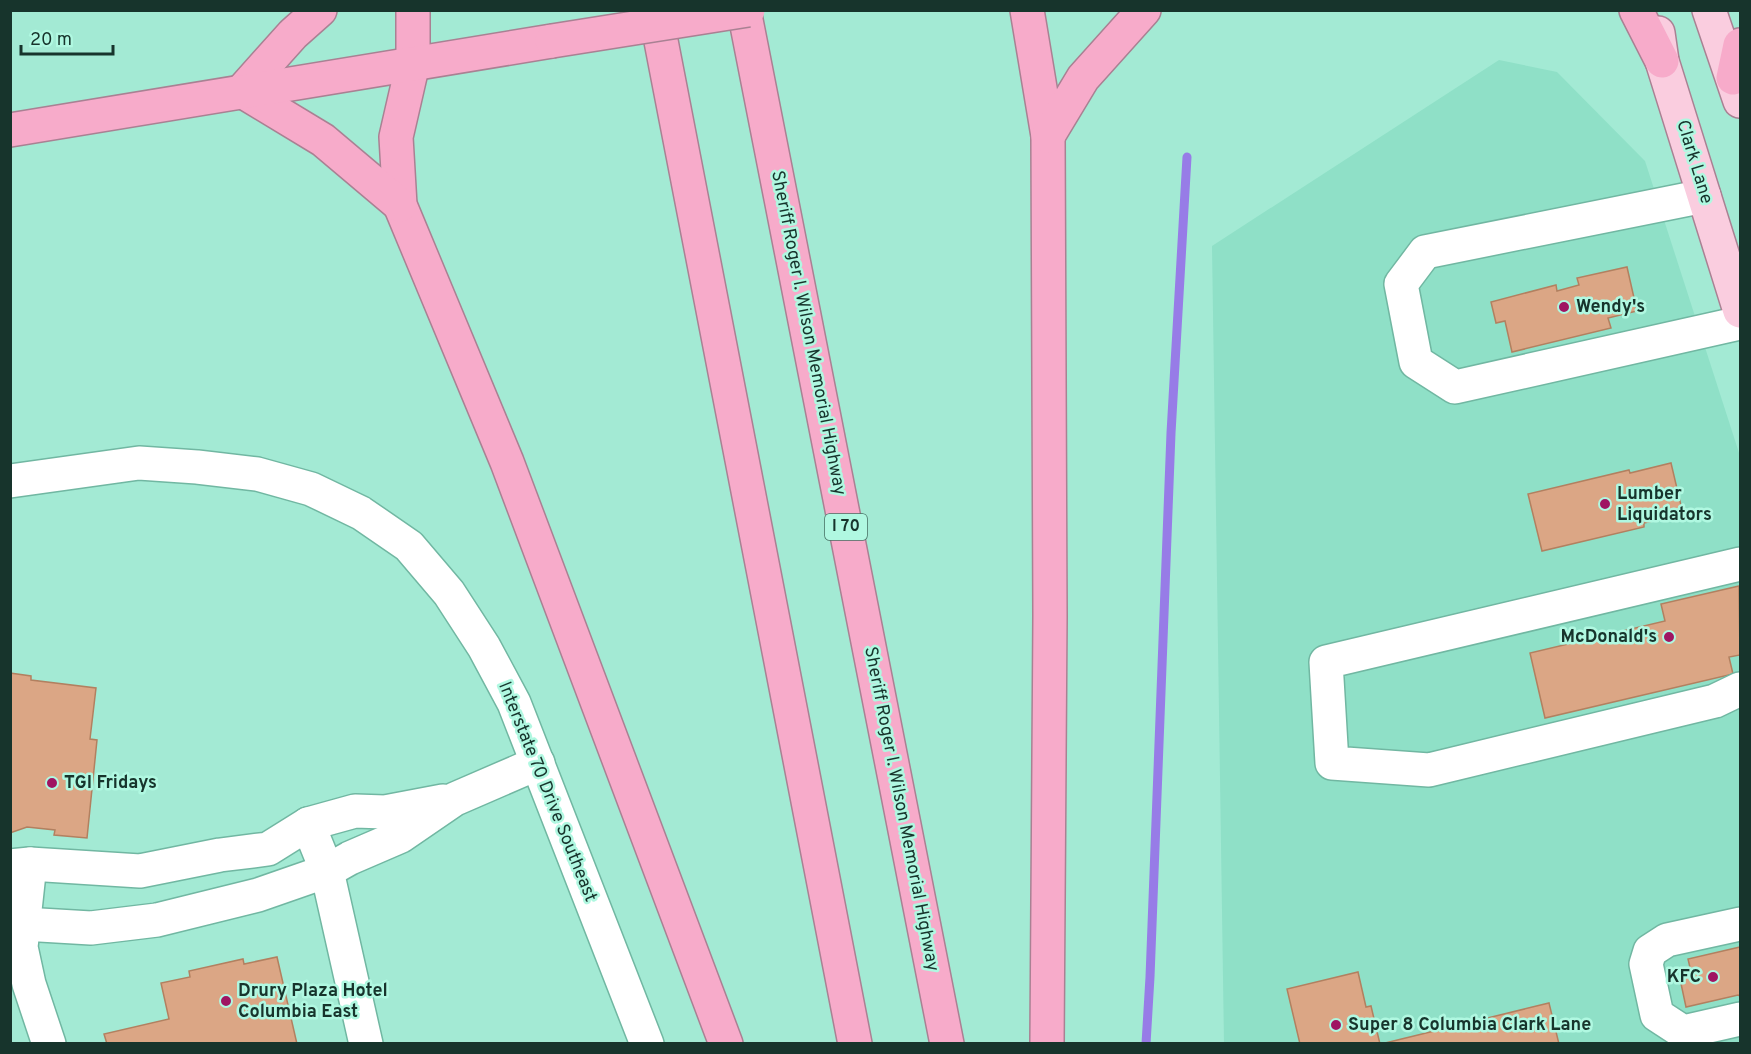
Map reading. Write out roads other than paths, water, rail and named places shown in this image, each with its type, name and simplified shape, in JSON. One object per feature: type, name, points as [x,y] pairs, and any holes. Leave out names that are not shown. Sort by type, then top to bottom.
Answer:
[{"type":"highway","points":[[242,91],[293,34],[320,10]]},
{"type":"highway","points":[[413,10],[413,63],[396,137],[400,205],[507,462],[726,1044]]},
{"type":"highway","points":[[655,10],[855,1044]]},
{"type":"highway","points":[[10,130],[746,10]]},
{"type":"highway","name":"Sheriff Roger I. Wilson Memorial Highway","points":[[746,10],[947,1044]]},
{"type":"highway","points":[[1027,10],[1048,136],[1050,616],[1047,1044]]},
{"type":"highway","points":[[1048,136],[1083,78],[1144,10]]},
{"type":"highway","points":[[1636,10],[1662,61]]},
{"type":"highway","points":[[1737,90],[1740,45]]},
{"type":"highway","points":[[242,91],[323,140],[400,205]]},
{"type":"main road","name":"Clark Lane","points":[[1654,10],[1662,61],[1740,311]]},
{"type":"main road","points":[[1709,10],[1737,90]]},
{"type":"street","points":[[1704,196],[1425,252],[1401,284],[1416,362],[1455,387],[1740,324]]},
{"type":"street","name":"Interstate 70 Drive Southeast","points":[[10,481],[139,463],[257,474],[311,489],[361,513],[409,546],[449,593],[484,647],[514,703],[647,1044]]},
{"type":"street","points":[[1740,564],[1326,662],[1332,763],[1429,771],[1715,701],[1740,689]]},
{"type":"street","points":[[23,924],[91,928],[157,920],[258,895],[327,871],[400,836],[455,799],[538,763]]},
{"type":"street","points":[[49,1044],[29,984],[21,947],[23,924],[20,865],[140,872],[220,855],[268,849],[309,824],[355,811],[385,812],[455,799]]},
{"type":"street","points":[[309,824],[327,871],[366,1044]]},
{"type":"street","points":[[215,906],[220,855]]},
{"type":"street","points":[[130,923],[140,872]]},
{"type":"street","points":[[1740,924],[1667,940],[1650,951],[1646,964],[1657,1015],[1683,1032],[1740,1019]]},
{"type":"waterway","points":[[1146,1044],[1171,433],[1187,157]]},
{"type":"place","name":"Wendy's","points":[[1564,307]]},
{"type":"place","name":"Lumber Liquidators","points":[[1605,504]]},
{"type":"place","name":"McDonald's","points":[[1669,637]]},
{"type":"place","name":"TGI Fridays","points":[[52,783]]},
{"type":"place","name":"KFC","points":[[1713,977]]},
{"type":"place","name":"Drury Plaza Hotel Columbia East","points":[[226,1001]]},
{"type":"place","name":"Super 8 Columbia Clark Lane","points":[[1336,1025]]}]
